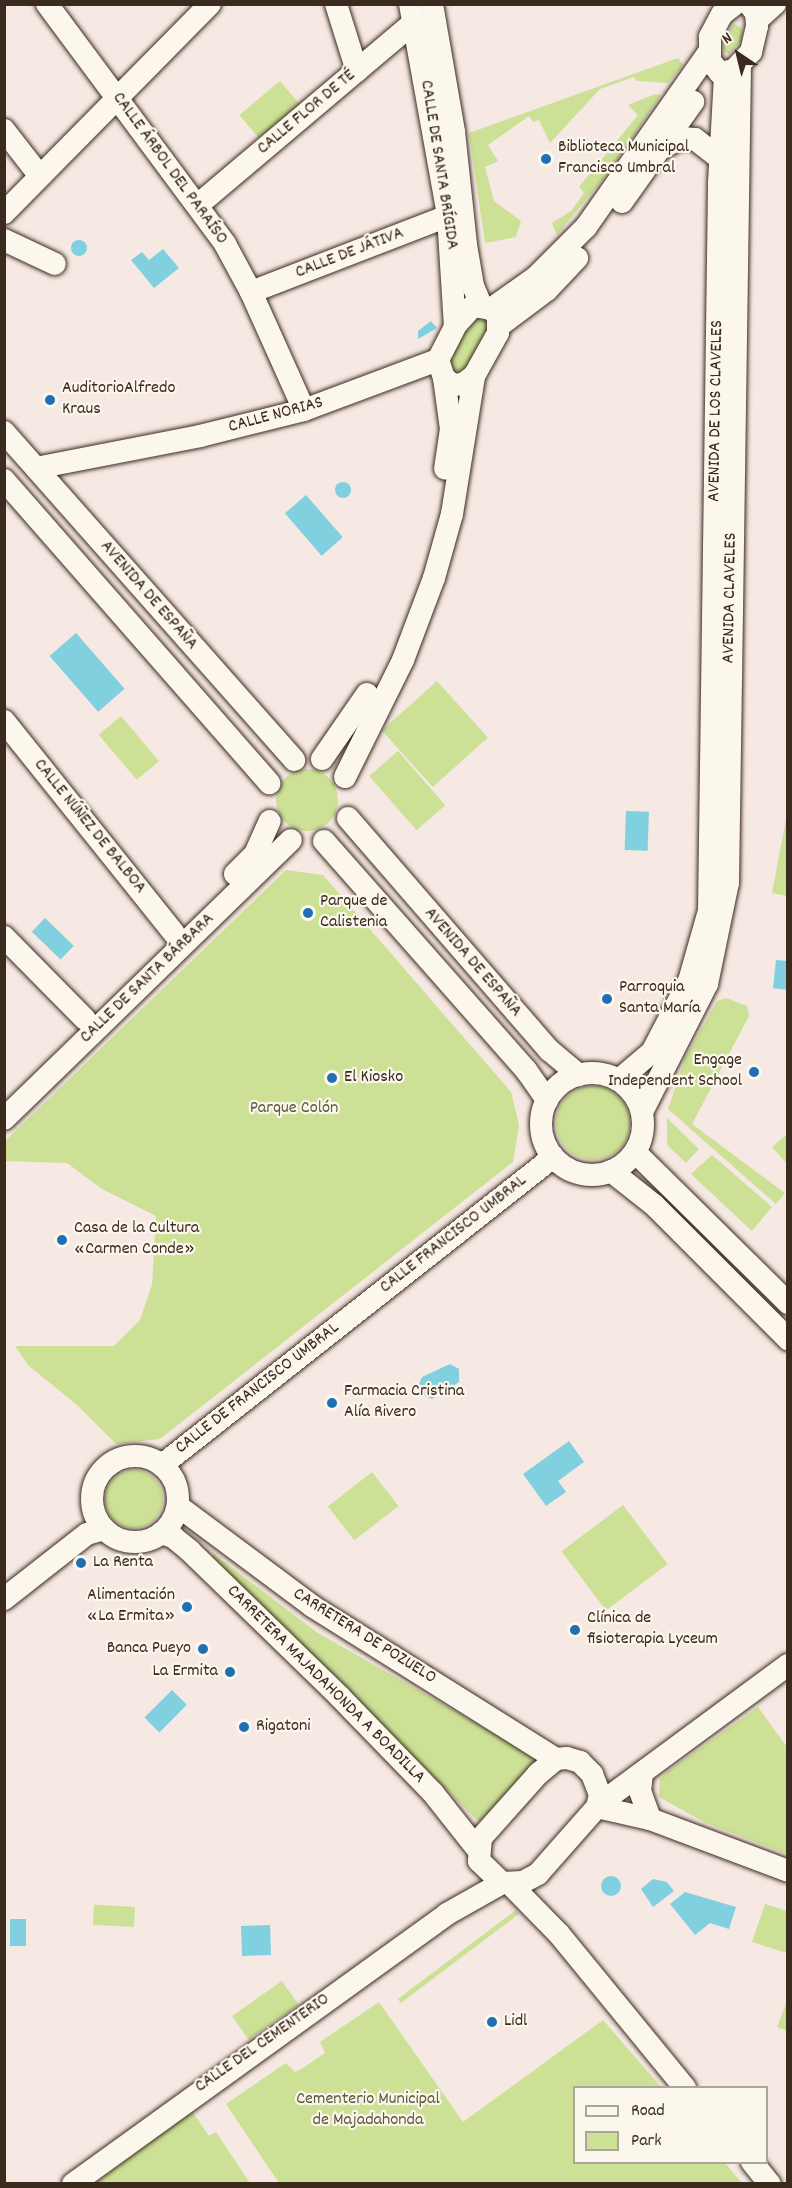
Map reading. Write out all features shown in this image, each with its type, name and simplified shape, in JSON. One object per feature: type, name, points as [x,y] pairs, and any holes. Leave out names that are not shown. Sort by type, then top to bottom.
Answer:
[{"type":"street","name":"CALLE ÁRBOL DEL PARAÍSO","points":[[47,4],[199,204],[251,291],[304,410]]},
{"type":"street","points":[[4,213],[210,4]]},
{"type":"street","points":[[336,4],[357,71]]},
{"type":"street","name":"CALLE DE SANTA BRÍGIDA","points":[[432,4],[454,132],[466,244],[473,286],[491,313]]},
{"type":"street","points":[[345,777],[403,660],[435,578],[452,513],[474,376],[491,313],[536,277],[586,227],[722,66],[756,39],[753,12],[776,4]]},
{"type":"street","points":[[722,66],[710,37],[727,8]]},
{"type":"street","name":"CALLE FLOR DE TÉ","points":[[199,204],[357,71],[412,13]]},
{"type":"street","name":"CALLE DE SANTA BRÍGIDA","points":[[412,13],[448,216],[455,326]]},
{"type":"street","points":[[322,759],[353,719],[390,654],[422,573],[438,512],[451,429],[441,369],[455,326],[464,312],[491,313],[547,290],[597,236],[722,66]]},
{"type":"street","name":"AVENIDA DE LOS CLAVELES","points":[[619,1080],[652,1052],[689,981],[709,911],[722,66]]},
{"type":"street","name":"AVENIDA CLAVELES","points":[[642,1112],[708,984],[728,884],[722,66]]},
{"type":"street","points":[[4,130],[39,175]]},
{"type":"street","points":[[662,148],[681,138],[695,139],[721,159]]},
{"type":"street","name":"CALLE DE JÁTIVA","points":[[251,291],[448,216]]},
{"type":"street","points":[[4,240],[55,264]]},
{"type":"street","points":[[441,369],[453,385],[463,384],[474,376]]},
{"type":"street","name":"CALLE NORIAS","points":[[36,468],[200,436],[304,410],[441,369]]},
{"type":"street","name":"AVENIDA DE ESPAÑA","points":[[4,432],[294,760]]},
{"type":"street","name":"AVENIDA DE ESPAÑA","points":[[4,480],[269,783]]},
{"type":"street","name":"CALLE NÚÑEZ DE BALBOA","points":[[6,725],[174,933]]},
{"type":"street","points":[[322,759],[345,777],[351,790],[348,818],[324,841],[308,844],[291,840],[270,821],[266,795],[269,783],[294,760],[322,759]]},
{"type":"street","name":"AVENIDA DE ESPAÑA","points":[[348,818],[549,1050],[579,1075]]},
{"type":"street","name":"CALLE DE SANTA BÁRBARA","points":[[4,1098],[255,854],[270,821]]},
{"type":"street","name":"CALLE DE SANTA BÁRBARA","points":[[4,1119],[291,840]]},
{"type":"street","name":"AVENIDA DE ESPAÑA","points":[[324,841],[518,1061],[547,1100]]},
{"type":"street","points":[[9,950],[85,1019]]},
{"type":"street","points":[[579,1075],[606,1075],[619,1080],[629,1089],[642,1112],[642,1133],[635,1152],[611,1171],[580,1173],[554,1157],[542,1133],[547,1100],[560,1084],[579,1075]]},
{"type":"street","points":[[635,1152],[788,1303]]},
{"type":"street","name":"CALLE FRANCISCO UMBRAL","points":[[354,1314],[554,1157]]},
{"type":"street","points":[[611,1171],[654,1205],[788,1339]]},
{"type":"street","name":"CALLE DE FRANCISCO UMBRAL","points":[[162,1465],[354,1314]]},
{"type":"street","points":[[136,1456],[162,1465],[174,1480],[178,1506],[174,1518],[161,1533],[139,1542],[126,1541],[104,1529],[93,1509],[96,1481],[116,1460],[136,1456]]},
{"type":"street","name":"CARRETERA DE POZUELO","points":[[178,1506],[312,1606],[556,1759],[580,1762],[592,1774]]},
{"type":"street","points":[[4,1582],[93,1509]]},
{"type":"street","points":[[4,1599],[87,1534],[104,1529]]},
{"type":"street","name":"CARRETERA MAJADAHONDA A BOADILLA","points":[[161,1533],[190,1551],[339,1696],[433,1793],[479,1856],[506,1883]]},
{"type":"street","points":[[560,1934],[543,1899],[538,1874],[598,1806],[788,1665]]},
{"type":"street","points":[[598,1806],[600,1795],[592,1774],[620,1775],[661,1758]]},
{"type":"street","name":"CALLE DEL CEMENTERIO","points":[[456,1908],[491,1823],[556,1759]]},
{"type":"street","points":[[642,1773],[640,1791],[650,1819]]},
{"type":"street","points":[[598,1806],[650,1819],[788,1871]]},
{"type":"street","name":"CALLE DEL CEMENTERIO","points":[[73,2184],[456,1908],[506,1883],[523,1882],[538,1874]]},
{"type":"street","points":[[506,1883],[560,1934],[683,2086]]},
{"type":"street","points":[[744,2164],[759,2184]]},
{"type":"street","points":[[753,2164],[770,2184]]},
{"type":"green space","points":[[734,24],[742,28],[743,39],[729,54],[724,52],[723,39]]},
{"type":"green space","points":[[678,58],[683,65],[668,83],[637,81],[634,77],[600,89],[550,143],[539,120],[533,122],[529,116],[488,145],[498,161],[485,167],[494,201],[521,221],[516,237],[485,243],[469,133]]},
{"type":"green space","points":[[280,81],[299,104],[259,138],[239,115]]},
{"type":"green space","points":[[655,94],[661,95],[611,169],[557,235],[552,223],[571,211],[584,193],[579,187],[638,115],[628,105]]},
{"type":"green space","points":[[476,316],[487,321],[489,330],[466,370],[453,371],[449,359],[463,329]]},
{"type":"green space","points":[[437,681],[488,737],[433,787],[382,731]]},
{"type":"green space","points":[[121,716],[159,761],[137,780],[99,735]]},
{"type":"green space","points":[[398,751],[445,805],[417,830],[369,776]]},
{"type":"green space","points":[[307,769],[324,774],[329,778],[333,783],[338,800],[333,817],[329,822],[324,826],[307,831],[290,826],[285,822],[281,817],[276,800],[281,783],[285,778],[290,774]]},
{"type":"green space","points":[[788,814],[787,896],[772,893]]},
{"type":"green space","name":"Parque Colón","points":[[286,870],[323,875],[511,1092],[519,1125],[513,1162],[160,1439],[116,1444],[77,1405],[28,1365],[15,1346],[114,1346],[140,1320],[152,1285],[156,1216],[102,1189],[67,1163],[5,1161],[5,1141]]},
{"type":"green space","points":[[726,998],[747,1006],[749,1016],[692,1124],[785,1193],[776,1204],[668,1109],[685,1058],[717,1001]]},
{"type":"green space","points":[[593,1086],[614,1092],[624,1102],[630,1123],[624,1144],[614,1154],[593,1160],[572,1154],[562,1144],[556,1123],[562,1102],[572,1092]]},
{"type":"green space","points":[[667,1118],[699,1149],[686,1163],[667,1145]]},
{"type":"green space","points":[[787,1134],[787,1164],[772,1147]]},
{"type":"green space","points":[[712,1155],[772,1207],[752,1231],[691,1174]]},
{"type":"green space","points":[[134,1470],[150,1475],[158,1483],[163,1499],[158,1515],[150,1523],[134,1528],[118,1523],[110,1515],[105,1499],[110,1483],[118,1475]]},
{"type":"green space","points":[[372,1472],[398,1506],[354,1540],[328,1506]]},
{"type":"green space","points":[[623,1505],[668,1564],[606,1610],[562,1551]]},
{"type":"green space","points":[[214,1554],[318,1633],[530,1754],[534,1764],[479,1822],[211,1558]]},
{"type":"green space","points":[[758,1707],[787,1747],[787,1854],[706,1823],[659,1797],[660,1779],[668,1771]]},
{"type":"green space","points":[[765,1904],[787,1911],[787,1953],[752,1942]]},
{"type":"green space","points":[[94,1905],[135,1907],[134,1927],[93,1925]]},
{"type":"green space","points":[[516,1910],[519,1914],[401,2003],[398,1999]]},
{"type":"green space","points":[[282,1981],[299,2005],[249,2040],[232,2016]]},
{"type":"green space","points":[[787,2001],[787,2031],[777,2027]]},
{"type":"green space","name":"Cementerio Municipal de Majadahonda","points":[[379,2002],[463,2122],[603,2020],[660,2086],[573,2086],[573,2164],[726,2164],[742,2183],[279,2183],[226,2104],[286,2063],[295,2072],[303,2068],[325,2053],[320,2042]]},
{"type":"green space","points":[[192,2111],[209,2136],[216,2132],[250,2183],[94,2184]]},
{"type":"water","points":[[76,240],[82,240],[87,248],[85,254],[76,256],[71,251],[71,245]]},
{"type":"water","points":[[163,249],[179,268],[154,288],[131,260],[142,252],[149,260]]},
{"type":"water","points":[[431,321],[437,328],[418,339],[418,331]]},
{"type":"water","points":[[343,482],[349,484],[351,490],[349,496],[343,498],[337,496],[335,490],[337,484]]},
{"type":"water","points":[[306,495],[343,537],[322,556],[285,513]]},
{"type":"water","points":[[76,633],[125,689],[98,712],[50,656]]},
{"type":"water","points":[[626,811],[649,812],[648,851],[625,850]]},
{"type":"water","points":[[45,918],[74,946],[61,959],[32,932]]},
{"type":"water","points":[[776,960],[787,961],[787,990],[773,988]]},
{"type":"water","points":[[450,1364],[459,1369],[459,1382],[432,1399],[425,1396],[419,1384],[422,1377]]},
{"type":"water","points":[[569,1441],[584,1462],[558,1481],[566,1492],[546,1506],[523,1474]]},
{"type":"water","points":[[172,1690],[187,1705],[159,1732],[144,1718]]},
{"type":"water","points":[[607,1876],[615,1876],[621,1882],[621,1890],[615,1896],[607,1896],[601,1890],[601,1882]]},
{"type":"water","points":[[653,1879],[667,1882],[674,1891],[653,1907],[641,1889]]},
{"type":"water","points":[[685,1892],[736,1907],[729,1929],[710,1923],[695,1935],[670,1904]]},
{"type":"water","points":[[10,1919],[26,1919],[26,1946],[10,1946]]},
{"type":"water","points":[[270,1925],[271,1955],[242,1956],[241,1926]]},
{"type":"place","name":"Biblioteca Municipal Francisco Umbral","points":[[546,159]]},
{"type":"place","name":"AuditorioAlfredo Kraus","points":[[50,400]]},
{"type":"place","name":"Parque de Calistenia","points":[[308,913]]},
{"type":"place","name":"Parroquia Santa María","points":[[607,999]]},
{"type":"place","name":"Engage Independent School","points":[[754,1072]]},
{"type":"place","name":"El Kiosko","points":[[332,1078]]},
{"type":"place","name":"Casa de la Cultura «Carmen Conde»","points":[[62,1240]]},
{"type":"place","name":"Farmacia Cristina Alía Rivero","points":[[332,1403]]},
{"type":"place","name":"La Renta","points":[[81,1563]]},
{"type":"place","name":"Alimentación «La Ermita»","points":[[187,1607]]},
{"type":"place","name":"Clínica de fisioterapia Lyceum","points":[[575,1630]]},
{"type":"place","name":"Banca Pueyo","points":[[203,1649]]},
{"type":"place","name":"La Ermita","points":[[230,1672]]},
{"type":"place","name":"Rigatoni","points":[[244,1727]]},
{"type":"place","name":"Lidl","points":[[492,2022]]}]
